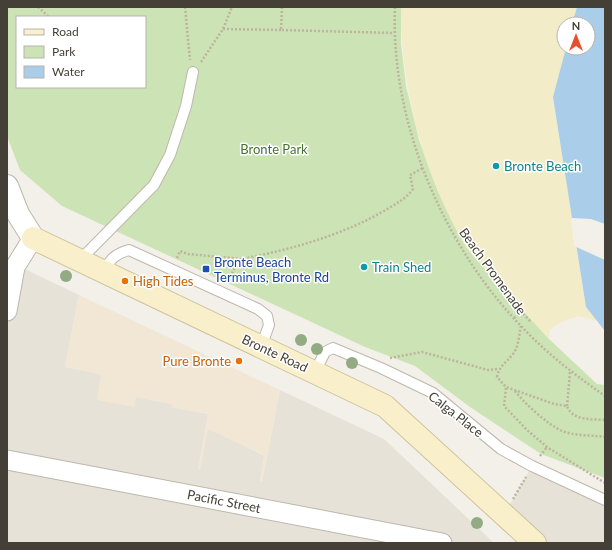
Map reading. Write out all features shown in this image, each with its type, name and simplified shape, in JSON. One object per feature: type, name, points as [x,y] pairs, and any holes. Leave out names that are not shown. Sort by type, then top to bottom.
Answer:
[{"type":"main road","name":"Bronte Road","points":[[33,238],[385,406],[504,515],[525,540]]},
{"type":"street","points":[[7,186],[18,214],[33,238],[15,267],[7,312]]},
{"type":"street","name":"Pacific Street","points":[[7,460],[442,543]]},
{"type":"lane","points":[[79,261],[154,185],[170,155],[186,106],[194,72]]},
{"type":"lane","points":[[104,272],[109,261],[118,253],[129,250],[258,309],[267,316],[269,325],[261,347]]},
{"type":"lane","name":"Calga Place","points":[[315,372],[325,352],[332,348],[381,368],[433,393],[501,449],[532,466],[605,500]]},
{"type":"path","points":[[38,7],[48,16]]},
{"type":"path","points":[[185,7],[188,53],[194,72]]},
{"type":"path","points":[[194,72],[223,29],[232,7]]},
{"type":"path","points":[[281,30],[282,7]]},
{"type":"path","name":"Beach Promenade","points":[[395,7],[394,33],[404,106],[423,168],[443,218],[466,255],[521,326],[570,372],[605,396]]},
{"type":"path","points":[[223,29],[394,33]]},
{"type":"path","points":[[180,251],[188,254],[242,259],[290,249],[334,235],[373,217],[406,198],[413,189],[410,175],[423,168]]},
{"type":"path","points":[[224,293],[238,262],[242,259]]},
{"type":"path","points":[[515,305],[531,322]]},
{"type":"path","points":[[514,318],[522,312]]},
{"type":"path","points":[[521,326],[518,343],[513,354],[498,369],[497,377],[506,387],[554,404],[567,406]]},
{"type":"path","points":[[381,368],[385,359],[422,352],[488,370],[498,369]]},
{"type":"path","points":[[570,372],[567,406],[569,412],[574,416],[605,420]]},
{"type":"path","points":[[506,387],[504,406],[527,430],[547,447],[605,483]]},
{"type":"path","points":[[514,390],[527,405],[561,430],[605,437]]},
{"type":"path","points":[[504,515],[532,466],[547,447]]},
{"type":"shaded area","points":[[7,253],[10,262],[79,295],[65,367],[101,374],[133,407],[136,397],[172,404],[172,407],[208,414],[199,470],[208,428],[265,456],[260,481],[262,482],[280,390],[384,439],[494,543],[7,543]]},
{"type":"shaded area","points":[[79,295],[280,390],[262,482],[260,481],[264,455],[208,429],[200,470],[198,469],[208,414],[172,407],[172,404],[136,397],[134,407],[97,400],[101,374],[65,367]]},
{"type":"shaded area","points":[[532,466],[605,500],[605,543],[535,543],[504,515]]},
{"type":"green space","name":"Bronte Park","points":[[7,7],[401,7],[401,44],[406,86],[419,140],[438,191],[467,248],[549,339],[597,384],[605,385],[605,478],[541,454],[470,407],[415,366],[365,347],[62,206],[20,170],[7,136]]},
{"type":"sand","name":"Bronte Beach","points":[[401,7],[577,7],[574,16],[556,16],[556,56],[564,56],[553,97],[586,307],[597,321],[578,316],[559,323],[550,330],[549,339],[466,247],[438,191],[417,131],[405,70]]},
{"type":"water","points":[[577,7],[605,7],[605,331],[586,307],[553,97],[564,56],[596,56],[596,16],[574,16]]},
{"type":"pier","points":[[572,218],[591,219],[605,224],[605,260],[574,246],[571,221]]},
{"type":"place","name":"Bronte Beach","points":[[496,166]]},
{"type":"place","name":"Train Shed","points":[[364,267]]},
{"type":"place","name":"Bronte Beach Terminus, Bronte Rd","points":[[206,269]]},
{"type":"place","name":"High Tides","points":[[125,281]]},
{"type":"place","name":"Pure Bronte","points":[[239,361]]}]
